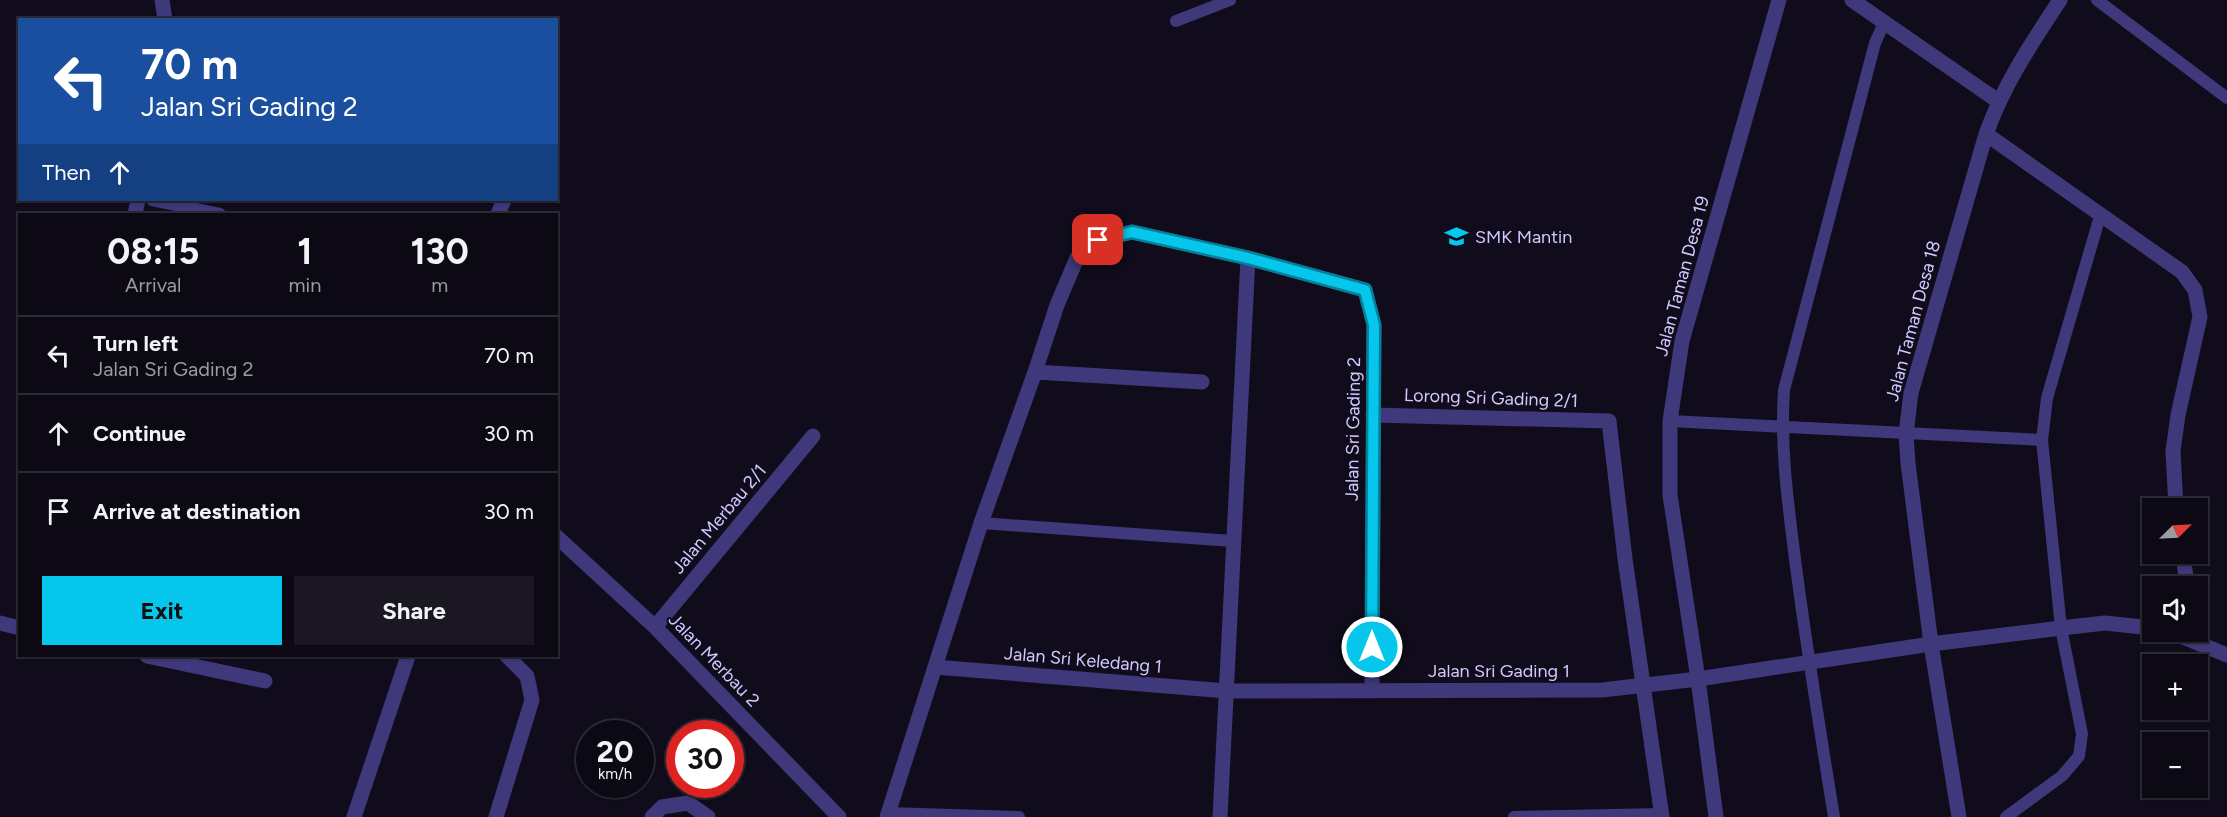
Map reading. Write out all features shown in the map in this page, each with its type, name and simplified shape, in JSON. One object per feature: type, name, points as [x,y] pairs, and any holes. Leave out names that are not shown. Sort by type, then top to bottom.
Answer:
[{"type":"street","points":[[162,0],[165,18]]},
{"type":"street","name":"Jalan Taman Desa 19","points":[[1716,817],[1670,495],[1670,421],[1682,340],[1779,0]]},
{"type":"street","points":[[1852,0],[1998,101]]},
{"type":"street","name":"Jalan Taman Desa 18","points":[[1959,817],[1931,644],[1906,434],[1911,393],[1986,134],[1998,101],[2027,49],[2060,0]]},
{"type":"street","points":[[1986,134],[2182,272],[2195,290],[2200,317],[2178,415],[2173,451],[2175,498]]},
{"type":"street","points":[[887,815],[981,523],[1057,305],[1077,258],[1098,240],[1132,232],[1248,258],[1232,541],[1220,817]]},
{"type":"street","name":"Jalan Sri Gading 2","points":[[1248,258],[1365,290],[1374,325],[1372,691]]},
{"type":"street","points":[[1035,372],[1202,382]]},
{"type":"street","name":"Lorong Sri Gading 2/1","points":[[1373,415],[1609,421],[1624,559],[1644,686]]},
{"type":"street","name":"Jalan Merbau 2/1","points":[[655,627],[813,436]]},
{"type":"street","name":"Jalan Merbau 2","points":[[558,538],[655,627],[839,817]]},
{"type":"street","points":[[0,623],[18,628]]},
{"type":"street","name":"Jalan Sri Gading 1","points":[[1227,691],[1602,690],[1698,679],[1931,644],[2061,628],[2105,623],[2142,627]]},
{"type":"street","points":[[2207,642],[2227,655]]},
{"type":"street","points":[[152,657],[266,681]]},
{"type":"street","points":[[354,817],[408,657]]},
{"type":"street","points":[[496,817],[532,700],[527,676],[508,657]]},
{"type":"street","name":"Jalan Sri Keledang 1","points":[[935,667],[1227,691]]},
{"type":"street","points":[[1644,686],[1662,815]]},
{"type":"street","points":[[652,817],[662,807],[688,803],[708,817]]},
{"type":"lane","points":[[1176,21],[1230,0]]},
{"type":"lane","points":[[2097,0],[2227,98]]},
{"type":"lane","points":[[1834,817],[1808,664],[1785,475],[1782,425],[1784,390],[1875,43],[1884,23]]},
{"type":"lane","points":[[157,201],[215,213]]},
{"type":"lane","points":[[2006,817],[2062,776],[2079,756],[2082,734],[2061,628],[2043,440],[2047,398],[2100,216]]},
{"type":"lane","points":[[1670,421],[2043,440]]},
{"type":"lane","points":[[981,523],[1232,541]]},
{"type":"lane","points":[[887,815],[1019,817]]},
{"type":"lane","points":[[1514,817],[1662,815]]},
{"type":"place","name":"SMK Mantin","points":[[1457,237]]},
{"type":"route","points":[[1098,240],[1132,232],[1248,258],[1365,290],[1374,325],[1372,647]]}]
